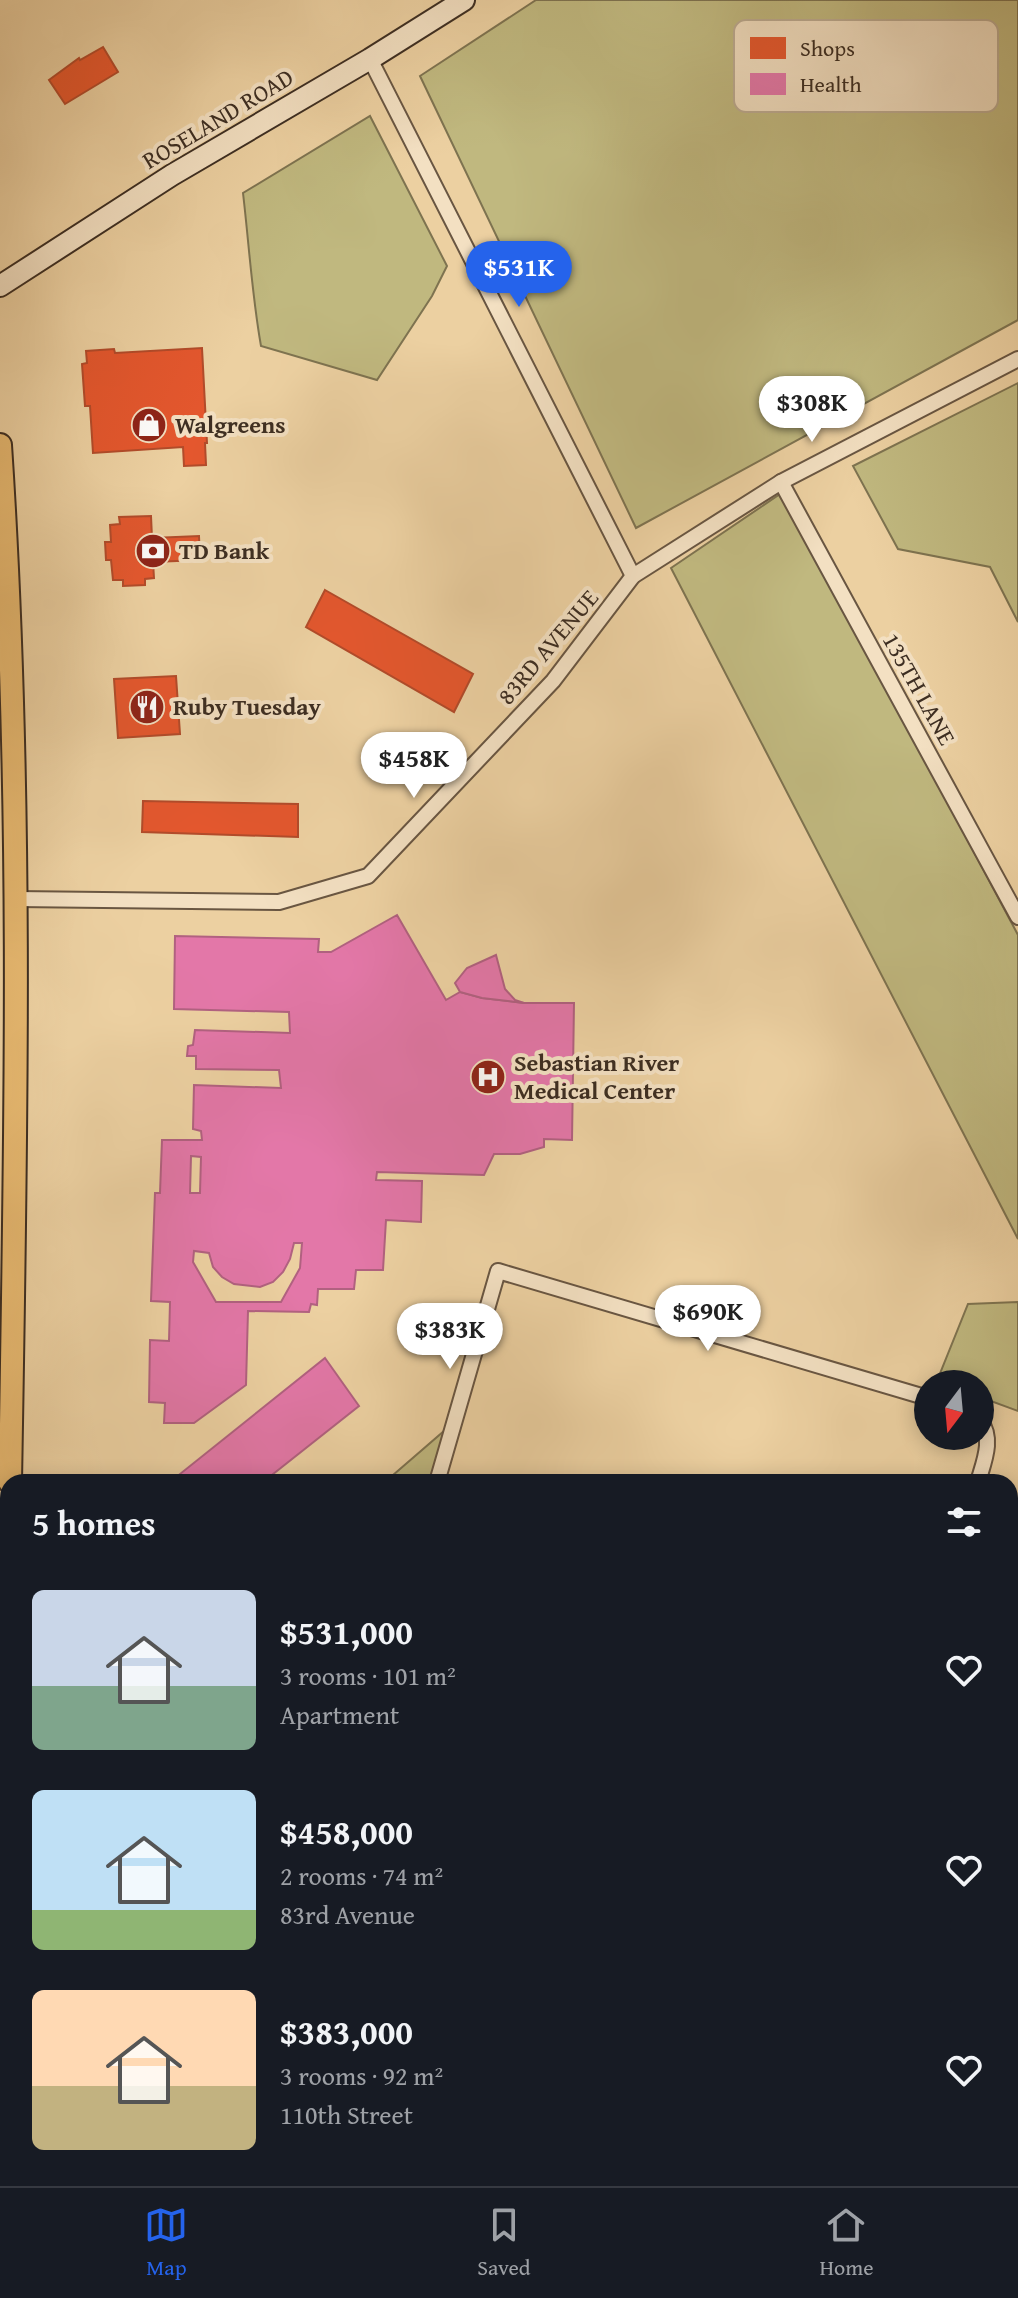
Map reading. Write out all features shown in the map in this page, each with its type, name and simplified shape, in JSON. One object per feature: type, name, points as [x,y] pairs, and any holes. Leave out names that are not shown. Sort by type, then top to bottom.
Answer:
[{"type":"main road","name":"ROSELAND ROAD","points":[[0,286],[196,160],[370,59],[464,0]]},
{"type":"main road","points":[[0,445],[13,708],[8,892],[17,1091],[10,1474]]},
{"type":"street","points":[[370,59],[633,576]]},
{"type":"street","name":"83RD AVENUE","points":[[8,892],[279,902],[368,876],[553,681],[633,576],[781,482],[1018,359]]},
{"type":"street","name":"135TH LANE","points":[[781,482],[1018,917]]},
{"type":"street","points":[[439,1474],[498,1271],[914,1394]]},
{"type":"street","points":[[980,1474],[987,1450]]},
{"type":"shaded area","points":[[536,0],[1018,0],[1018,320],[636,528],[420,76]]},
{"type":"shaded area","points":[[370,116],[447,266],[432,296],[377,380],[261,346],[243,193]]},
{"type":"shaded area","points":[[1018,383],[1018,622],[990,567],[898,549],[853,466]]},
{"type":"shaded area","points":[[783,492],[1018,935],[1018,1239],[671,568]]},
{"type":"shaded area","points":[[1018,1302],[1018,1411],[994,1402],[994,1370],[941,1370],[968,1304]]},
{"type":"shaded area","points":[[444,1431],[438,1474],[394,1474]]},
{"type":"building: Shops","points":[[103,47],[118,72],[65,104],[49,80],[79,58]]},
{"type":"building: Shops","name":"Walgreens","points":[[202,348],[206,465],[184,466],[183,447],[93,453],[90,406],[85,406],[82,364],[87,363],[86,351],[114,349],[115,353]]},
{"type":"building: Shops","name":"TD Bank","points":[[151,516],[152,538],[199,536],[200,560],[153,562],[154,578],[145,579],[145,585],[123,586],[123,580],[113,580],[111,560],[106,560],[105,542],[111,542],[110,525],[120,524],[119,517]]},
{"type":"building: Shops","points":[[325,590],[473,674],[454,712],[306,627]]},
{"type":"building: Shops","name":"Ruby Tuesday","points":[[176,676],[180,734],[118,738],[114,679]]},
{"type":"building: Shops","points":[[143,801],[298,804],[298,837],[142,832]]},
{"type":"building: Health","points":[[397,915],[446,1000],[460,992],[524,1003],[574,1003],[572,1140],[544,1139],[544,1147],[520,1154],[494,1154],[484,1175],[377,1172],[376,1180],[422,1181],[421,1222],[386,1220],[383,1270],[356,1270],[354,1289],[318,1289],[317,1305],[311,1304],[309,1312],[248,1311],[246,1385],[194,1423],[164,1423],[165,1403],[149,1402],[150,1340],[169,1341],[170,1302],[151,1301],[155,1193],[160,1193],[162,1140],[202,1140],[201,1131],[193,1129],[194,1085],[281,1088],[279,1070],[196,1069],[196,1056],[187,1056],[188,1046],[193,1045],[195,1030],[290,1033],[289,1012],[174,1009],[175,936],[319,939],[318,952],[331,952]],"holes":[[[191,1156],[201,1157],[200,1193],[190,1193]],[[294,1243],[302,1243],[300,1268],[281,1302],[216,1302],[193,1262],[194,1251],[209,1253],[213,1267],[222,1277],[234,1284],[260,1287],[273,1282],[283,1272]]]},
{"type":"building: Health","points":[[496,955],[505,989],[515,1000],[524,1003],[460,992],[455,983],[467,968]]},
{"type":"building: Health","points":[[325,1358],[359,1406],[273,1474],[180,1474]]},
{"type":"place","name":"Walgreens","points":[[149,425]]},
{"type":"place","name":"TD Bank","points":[[153,551]]},
{"type":"place","name":"Ruby Tuesday","points":[[147,707]]},
{"type":"place","name":"Sebastian River Medical Center","points":[[488,1077]]}]
